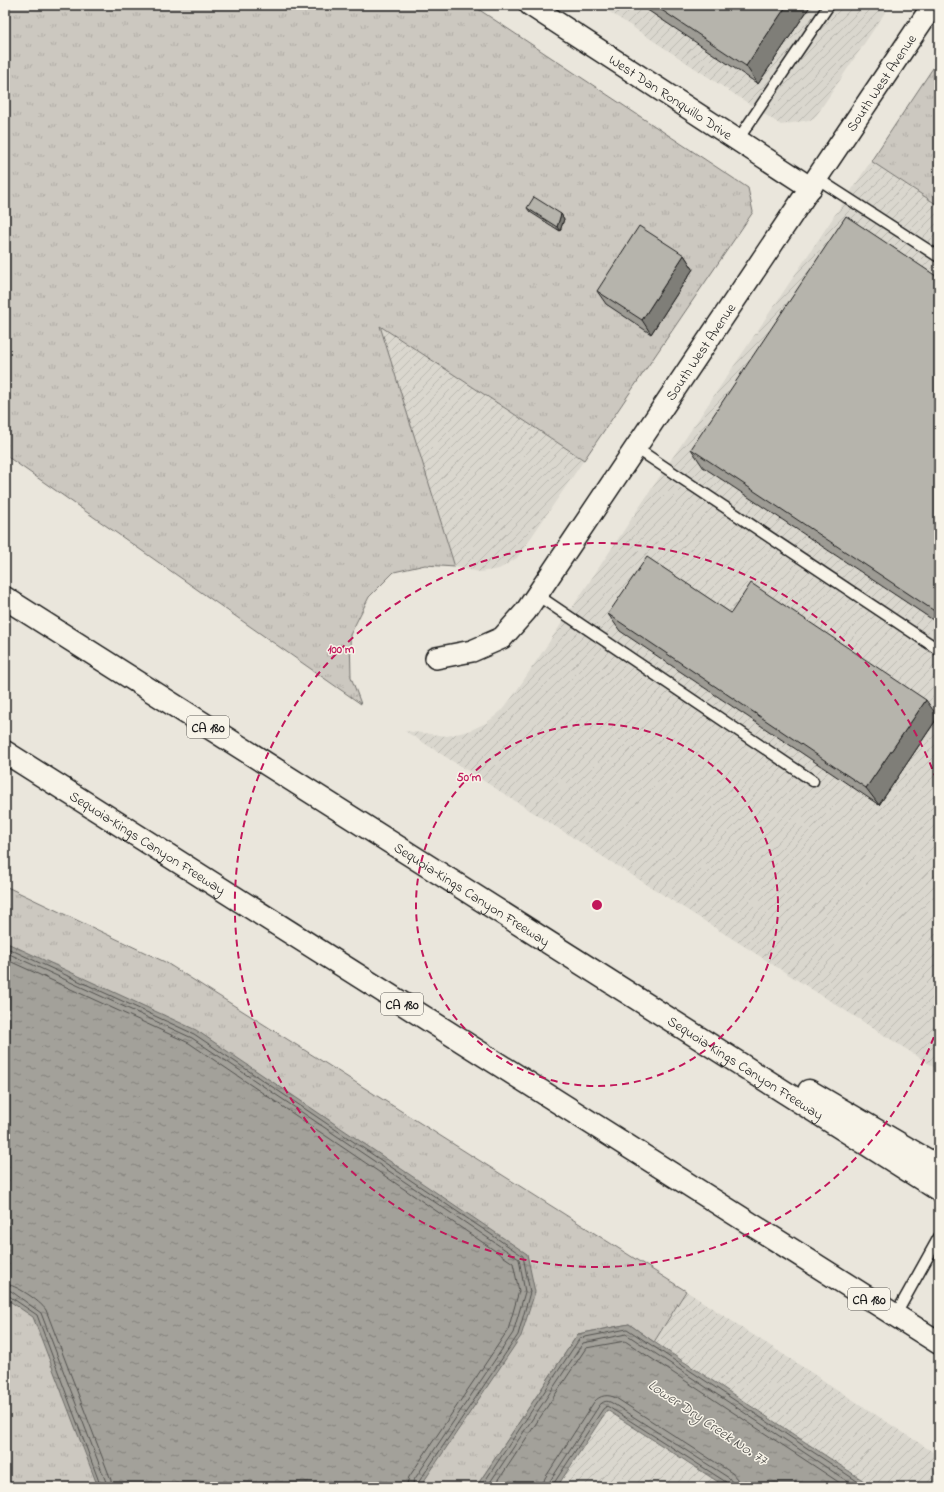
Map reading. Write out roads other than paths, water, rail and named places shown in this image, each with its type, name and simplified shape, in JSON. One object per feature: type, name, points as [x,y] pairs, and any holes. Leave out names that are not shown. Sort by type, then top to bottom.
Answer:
[{"type":"highway","name":"Sequoia–Kings Canyon Freeway","points":[[5,598],[939,1190]]},
{"type":"highway","name":"Sequoia–Kings Canyon Freeway","points":[[5,752],[939,1344]]},
{"type":"highway","points":[[412,857],[939,1167]]},
{"type":"street","name":"West Dan Ronquillo Drive","points":[[530,5],[738,141],[814,184]]},
{"type":"street","name":"South West Avenue","points":[[436,658],[472,650],[502,638],[526,611],[933,5]]},
{"type":"lane","points":[[738,141],[829,5]]},
{"type":"lane","points":[[814,184],[939,257]]},
{"type":"lane","points":[[636,448],[939,650]]},
{"type":"lane","points":[[537,595],[813,781]]},
{"type":"lane","points":[[894,1316],[939,1237]]},
{"type":"water","points":[[5,942],[196,1030],[527,1254],[535,1292],[521,1336],[420,1487],[98,1487],[33,1317],[5,1298]]},
{"type":"water","name":"Lower Dry Creek No. 77","points":[[629,1324],[873,1487],[726,1487],[607,1410],[557,1487],[476,1487],[578,1334]]}]
